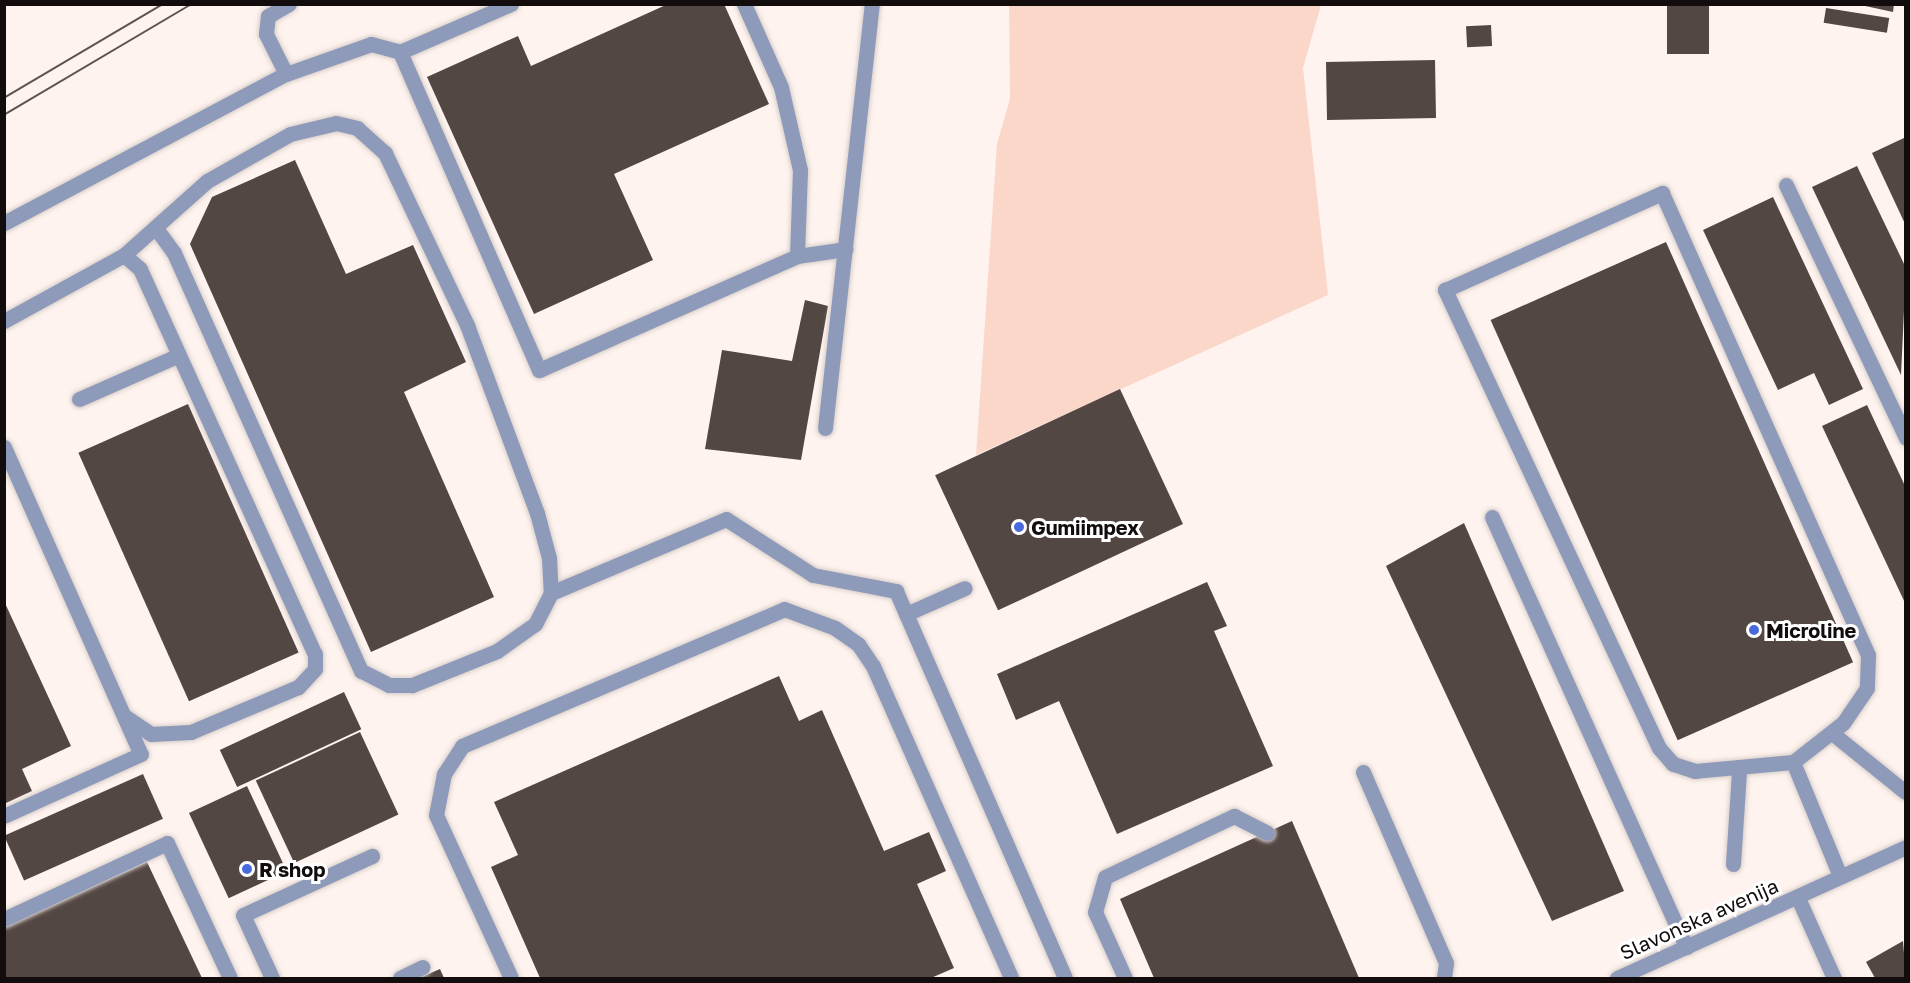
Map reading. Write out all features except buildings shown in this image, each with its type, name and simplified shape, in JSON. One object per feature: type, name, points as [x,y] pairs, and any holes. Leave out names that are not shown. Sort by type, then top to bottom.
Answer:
[{"type":"street","points":[[286,74],[266,34],[268,16],[289,4]]},
{"type":"street","points":[[4,223],[286,74],[371,44],[400,52],[511,4]]},
{"type":"street","points":[[744,4],[781,87],[800,170],[797,256]]},
{"type":"street","points":[[825,428],[873,4]]},
{"type":"street","points":[[400,52],[539,370],[797,256],[846,249]]},
{"type":"street","points":[[4,321],[124,255],[158,230],[238,159],[314,126],[357,128],[385,153],[501,406],[549,558],[551,593],[535,624],[496,651],[412,685],[389,685],[362,671],[174,253],[158,230]]},
{"type":"street","points":[[1786,184],[1905,438]]},
{"type":"street","points":[[1662,193],[1868,655],[1867,688],[1832,734],[1793,762],[1739,771],[1695,771],[1673,764],[1659,748],[1445,290],[1662,193]]},
{"type":"street","points":[[124,255],[140,269],[315,654],[315,669],[298,687],[192,732],[151,734],[126,717]]},
{"type":"street","points":[[79,399],[179,355]]},
{"type":"street","points":[[4,447],[141,754],[4,816]]},
{"type":"street","points":[[1492,517],[1686,947]]},
{"type":"street","points":[[551,593],[726,519],[813,575],[846,584],[877,583],[896,591],[1065,978]]},
{"type":"street","points":[[906,614],[965,588]]},
{"type":"street","points":[[511,978],[436,814],[444,774],[462,746],[784,609],[835,628],[858,644],[873,666],[1011,978]]},
{"type":"street","points":[[1832,734],[1905,792]]},
{"type":"street","points":[[1793,762],[1840,876]]},
{"type":"street","points":[[1732,864],[1739,771]]},
{"type":"street","points":[[1363,772],[1446,963],[1444,978]]},
{"type":"street","points":[[1125,978],[1095,912],[1105,877],[1234,816],[1267,833]]},
{"type":"street","points":[[4,919],[167,843],[230,978]]},
{"type":"street","name":"Slavonska avenija","points":[[1617,978],[1798,898],[1905,847]]},
{"type":"street","points":[[272,978],[243,915],[372,856]]},
{"type":"street","name":"Slavonska avenija","points":[[1798,898],[1834,978]]},
{"type":"street","points":[[400,978],[423,968]]},
{"type":"shaded area","points":[[1009,5],[1321,5],[1303,68],[1328,295],[976,455],[997,144],[1010,99]]},
{"type":"tram line","points":[[4,98],[163,4]]},
{"type":"tram line","points":[[4,115],[192,4]]},
{"type":"place","name":"Gumiimpex","points":[[1019,527]]},
{"type":"place","name":"Microline","points":[[1754,630]]},
{"type":"place","name":"R shop","points":[[247,869]]}]
